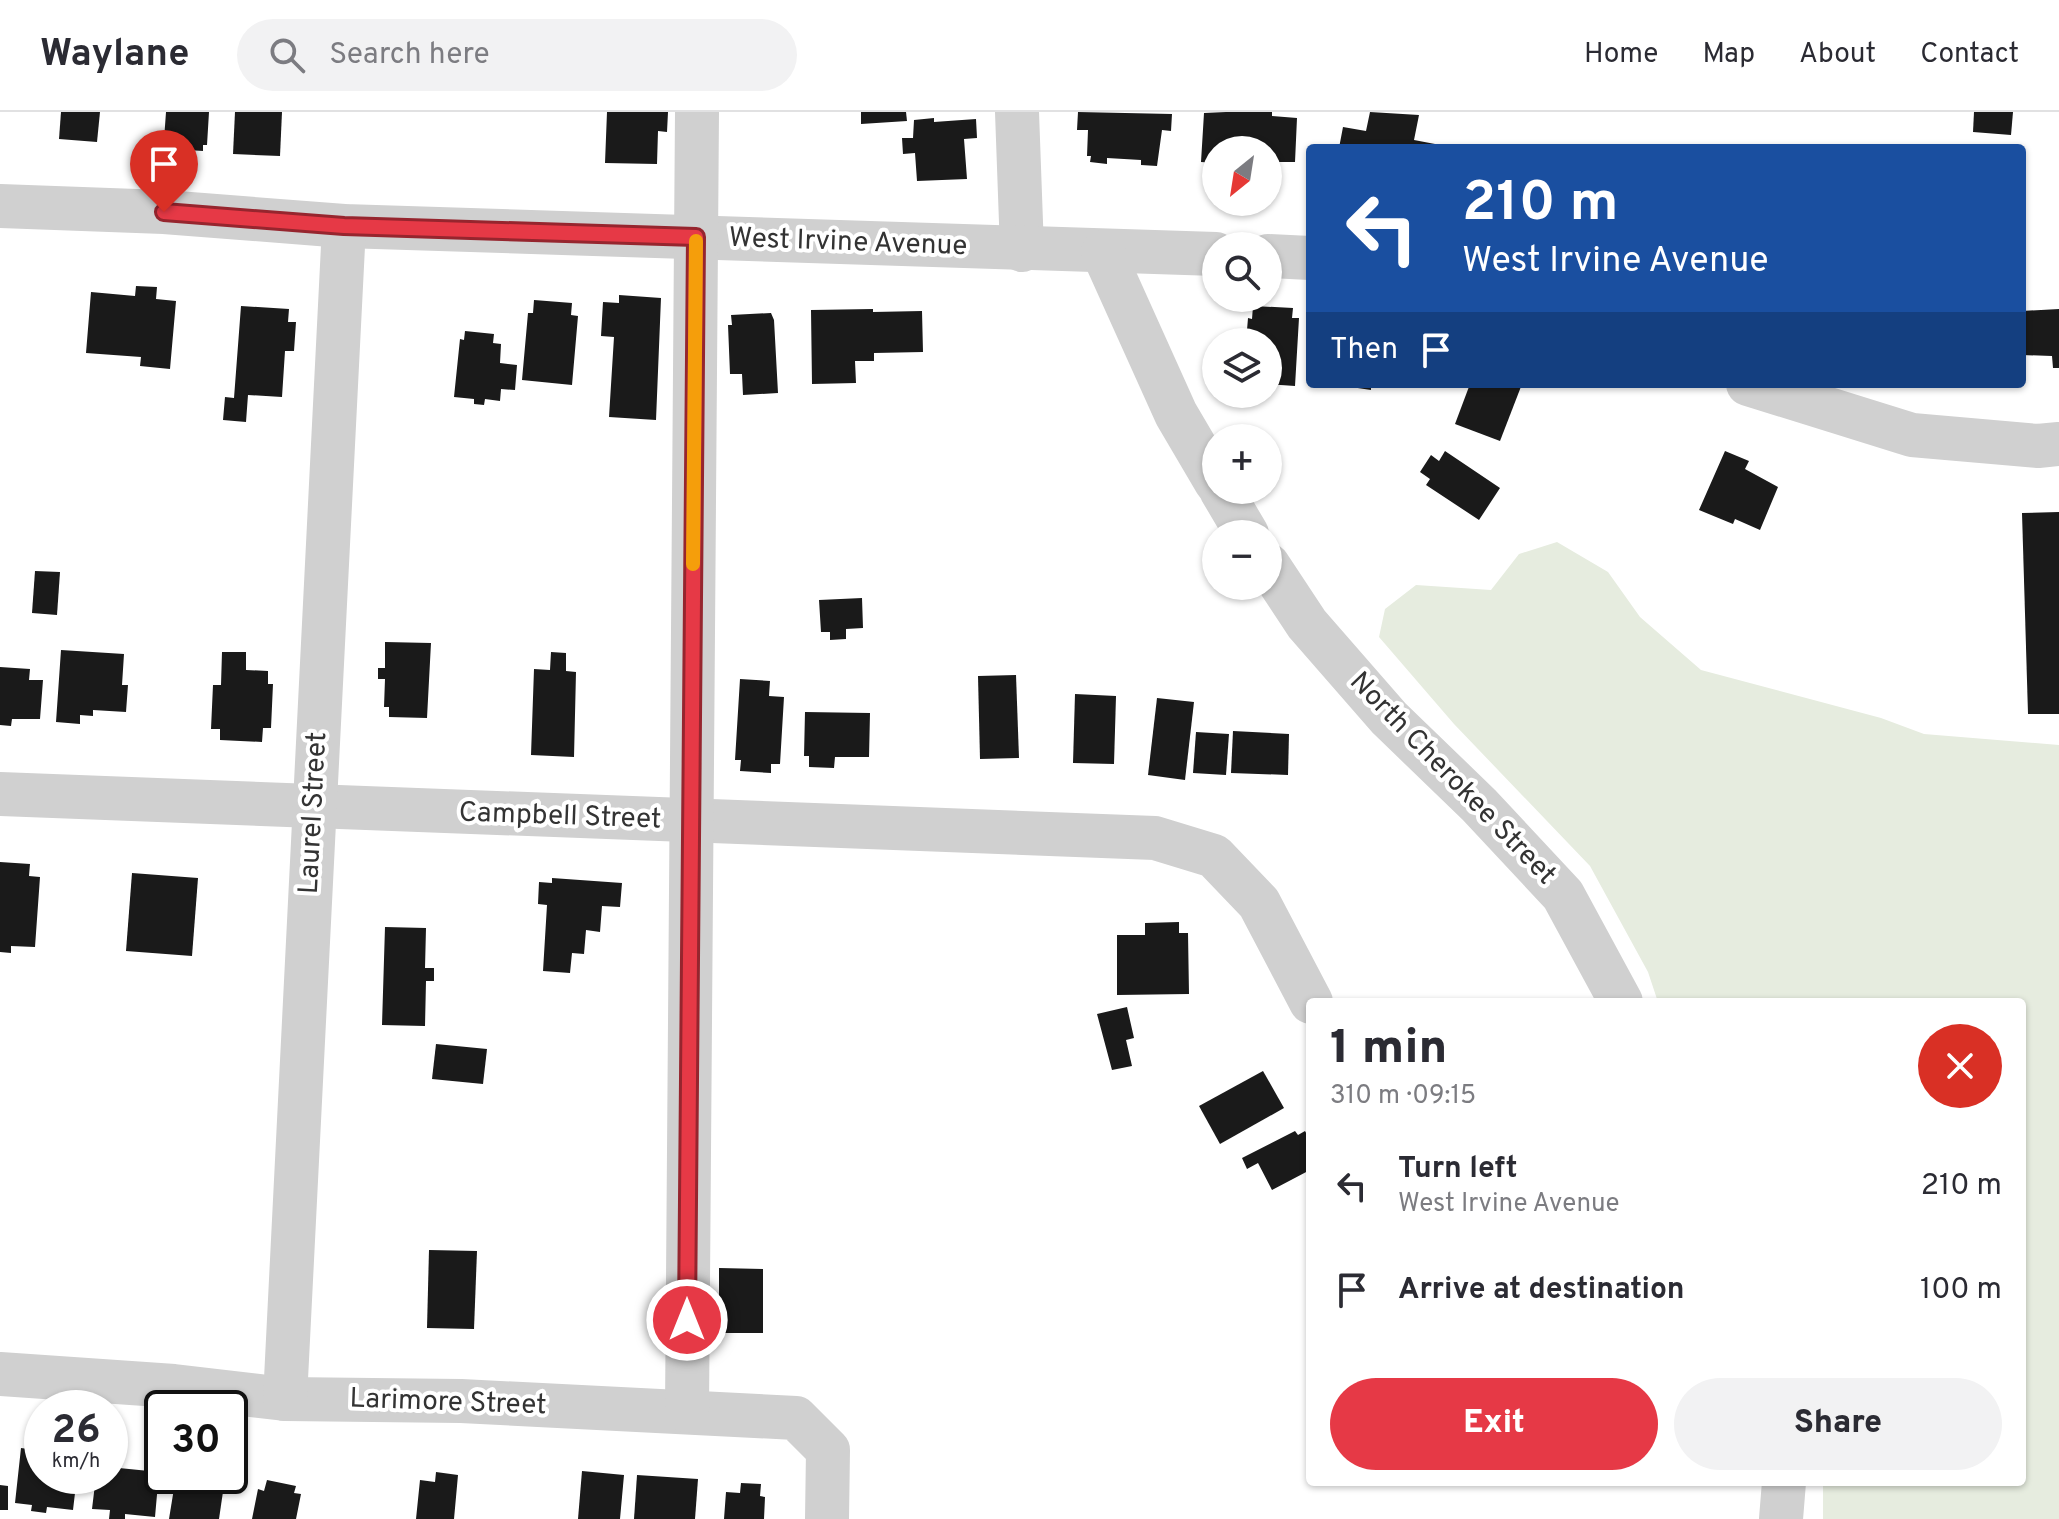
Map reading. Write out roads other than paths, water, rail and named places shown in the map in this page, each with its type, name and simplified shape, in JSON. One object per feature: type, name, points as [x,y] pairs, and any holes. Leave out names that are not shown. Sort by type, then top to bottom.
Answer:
[{"type":"street","points":[[687,1411],[697,112]]},
{"type":"street","points":[[1017,112],[1022,250]]},
{"type":"street","name":"West Irvine Avenue","points":[[0,206],[164,212],[344,226],[1202,254]]},
{"type":"street","name":"Laurel Street","points":[[285,1399],[344,226]]},
{"type":"street","points":[[1103,252],[1176,414],[1202,458]]},
{"type":"street","points":[[1282,257],[1306,258]]},
{"type":"street","points":[[1761,388],[1912,435],[2038,446],[2059,444]]},
{"type":"street","name":"North Cherokee Street","points":[[1282,586],[1307,624],[1379,706],[1479,805],[1563,895],[1619,998]]},
{"type":"street","name":"Campbell Street","points":[[0,794],[1155,838],[1214,856],[1259,903],[1309,998]]},
{"type":"street","name":"Larimore Street","points":[[0,1374],[174,1386],[285,1399],[461,1401],[796,1418],[828,1450],[827,1512]]},
{"type":"street","points":[[1781,1519],[1784,1486]]}]
